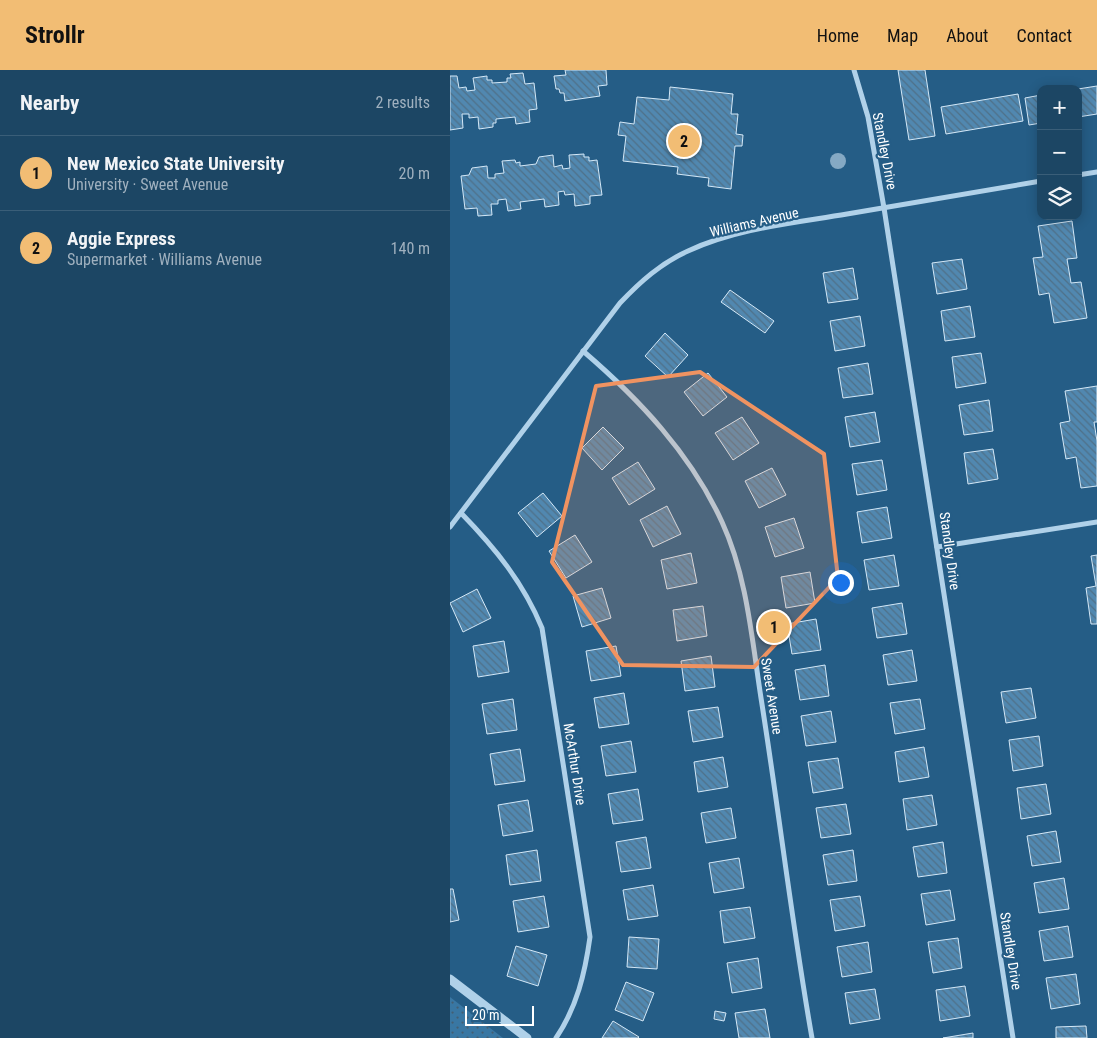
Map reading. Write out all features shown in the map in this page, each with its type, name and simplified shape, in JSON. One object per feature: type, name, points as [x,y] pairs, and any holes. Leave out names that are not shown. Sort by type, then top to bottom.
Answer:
[{"type":"street","name":"Standley Drive","points":[[854,70],[868,118],[884,208],[1013,1038]]},
{"type":"street","points":[[1082,175],[1097,173]]},
{"type":"street","name":"Williams Avenue","points":[[450,527],[583,351],[631,291],[651,273],[689,251],[747,232],[1037,182]]},
{"type":"street","name":"Sweet Avenue","points":[[583,351],[619,382],[669,436],[699,480],[722,522],[738,564],[767,735],[812,1038]]},
{"type":"street","name":"McArthur Drive","points":[[461,513],[494,547],[530,599],[542,628],[590,937],[586,970],[576,1001],[556,1038]]},
{"type":"street","points":[[937,546],[1097,522]]},
{"type":"street","points":[[450,979],[527,1038]]},
{"type":"highlighted area","points":[[700,372],[824,454],[838,578],[754,667],[623,665],[552,562],[596,386]]},
{"type":"shaded area","points":[[450,997],[503,1038],[450,1038]]},
{"type":"building","points":[[565,70],[606,70],[607,85],[598,86],[600,96],[565,101],[564,93],[560,93],[559,89],[556,89],[554,76],[566,75]]},
{"type":"building","points":[[898,70],[925,70],[935,136],[909,140]]},
{"type":"building","points":[[523,73],[525,84],[534,83],[537,109],[529,110],[530,122],[516,124],[515,117],[496,119],[493,127],[479,129],[478,117],[469,118],[469,114],[462,114],[463,128],[450,130],[450,76],[457,76],[459,88],[466,87],[467,91],[475,90],[473,78],[487,76],[487,80],[492,80],[492,83],[507,82],[507,78],[511,78],[510,74]]},
{"type":"building","points":[[1097,86],[1097,114],[1082,116],[1082,88]]},
{"type":"building","points":[[670,87],[733,94],[731,114],[738,114],[736,134],[743,135],[742,146],[735,146],[731,189],[708,186],[709,178],[677,174],[678,167],[623,161],[626,136],[618,135],[620,122],[634,124],[637,97],[669,100]]},
{"type":"building","points":[[1018,94],[1023,121],[946,134],[941,107]]},
{"type":"building","points":[[1037,96],[1037,124],[1029,125],[1025,98]]},
{"type":"building","points":[[584,154],[584,157],[589,157],[589,161],[597,160],[602,195],[590,196],[590,204],[575,206],[574,194],[565,195],[564,191],[558,192],[559,205],[545,207],[544,199],[520,202],[521,209],[508,211],[506,199],[498,200],[498,204],[491,204],[492,215],[478,216],[477,208],[465,209],[461,176],[469,175],[472,168],[487,166],[488,178],[495,178],[495,174],[504,173],[502,161],[515,160],[516,163],[520,162],[520,166],[536,164],[539,157],[553,155],[554,167],[562,165],[563,169],[570,168],[569,155]]},
{"type":"building","points":[[1072,221],[1077,258],[1067,259],[1071,283],[1081,282],[1087,318],[1054,323],[1049,293],[1039,295],[1033,258],[1043,257],[1038,226]]},
{"type":"building","points":[[962,259],[967,289],[937,294],[932,263]]},
{"type":"building","points":[[853,268],[858,299],[828,303],[823,273]]},
{"type":"building","points":[[730,290],[774,321],[765,333],[721,302]]},
{"type":"building","points":[[970,306],[975,337],[945,341],[941,311]]},
{"type":"building","points":[[860,316],[865,346],[835,351],[830,321]]},
{"type":"building","points":[[665,333],[688,355],[668,377],[645,356]]},
{"type":"building","points":[[981,353],[986,383],[956,388],[952,357]]},
{"type":"building","points":[[868,363],[873,394],[843,398],[838,368]]},
{"type":"building","points":[[708,373],[727,397],[703,416],[684,392]]},
{"type":"building","points":[[1097,386],[1097,422],[1094,422],[1097,441],[1097,486],[1081,488],[1076,457],[1066,459],[1060,423],[1070,421],[1065,391]]},
{"type":"building","points":[[989,400],[993,431],[964,435],[959,405]]},
{"type":"building","points":[[875,412],[880,442],[850,447],[845,417]]},
{"type":"building","points":[[742,417],[759,443],[733,460],[715,433]]},
{"type":"building","points":[[603,427],[624,448],[602,470],[582,448]]},
{"type":"building","points":[[993,449],[998,479],[968,484],[964,453]]},
{"type":"building","points":[[882,460],[887,490],[857,495],[852,464]]},
{"type":"building","points":[[638,462],[655,489],[629,505],[612,478]]},
{"type":"building","points":[[772,468],[786,495],[759,508],[745,481]]},
{"type":"building","points":[[543,493],[562,516],[537,537],[518,513]]},
{"type":"building","points":[[667,506],[681,534],[653,547],[640,520]]},
{"type":"building","points":[[887,507],[892,538],[862,543],[857,512]]},
{"type":"building","points":[[794,518],[804,548],[775,557],[765,527]]},
{"type":"building","points":[[575,535],[592,562],[566,578],[549,551]]},
{"type":"building","points":[[691,553],[697,583],[667,589],[661,560]]},
{"type":"building","points":[[894,555],[899,586],[869,590],[864,560]]},
{"type":"building","points":[[1097,555],[1097,624],[1091,624],[1086,588],[1096,586],[1091,556]]},
{"type":"building","points":[[810,572],[815,603],[786,608],[781,577]]},
{"type":"building","points":[[602,588],[611,618],[582,627],[573,596]]},
{"type":"building","points":[[477,589],[491,618],[463,632],[450,603]]},
{"type":"building","points":[[902,603],[907,634],[877,638],[872,608]]},
{"type":"building","points":[[703,606],[707,636],[677,641],[673,610]]},
{"type":"building","points":[[816,619],[821,650],[792,654],[787,624]]},
{"type":"building","points":[[504,641],[509,672],[478,677],[473,646]]},
{"type":"building","points":[[616,646],[621,676],[591,681],[586,651]]},
{"type":"building","points":[[912,650],[917,681],[888,685],[883,655]]},
{"type":"building","points":[[711,656],[715,687],[685,691],[681,661]]},
{"type":"building","points":[[825,665],[829,696],[800,700],[795,670]]},
{"type":"building","points":[[1031,688],[1036,718],[1006,723],[1001,692]]},
{"type":"building","points":[[624,693],[629,724],[599,728],[594,698]]},
{"type":"building","points":[[513,699],[517,730],[487,734],[482,704]]},
{"type":"building","points":[[920,699],[925,729],[895,734],[890,703]]},
{"type":"building","points":[[718,707],[723,737],[693,742],[688,711]]},
{"type":"building","points":[[831,711],[836,742],[806,746],[801,716]]},
{"type":"building","points":[[1039,736],[1043,766],[1013,771],[1009,740]]},
{"type":"building","points":[[631,741],[636,772],[606,776],[601,746]]},
{"type":"building","points":[[924,747],[929,777],[899,782],[895,752]]},
{"type":"building","points":[[520,749],[525,781],[495,785],[490,754]]},
{"type":"building","points":[[723,757],[728,787],[698,792],[694,762]]},
{"type":"building","points":[[838,758],[843,788],[813,793],[808,762]]},
{"type":"building","points":[[1046,784],[1051,814],[1021,819],[1017,788]]},
{"type":"building","points":[[638,789],[643,820],[613,824],[608,794]]},
{"type":"building","points":[[932,795],[937,825],[907,830],[903,799]]},
{"type":"building","points":[[528,800],[533,831],[503,836],[498,805]]},
{"type":"building","points":[[846,804],[851,834],[821,838],[816,808]]},
{"type":"building","points":[[731,808],[736,838],[706,843],[701,813]]},
{"type":"building","points":[[1056,831],[1061,862],[1032,866],[1027,836]]},
{"type":"building","points":[[646,837],[651,868],[621,872],[616,842]]},
{"type":"building","points":[[943,842],[947,873],[918,877],[913,847]]},
{"type":"building","points":[[537,850],[541,881],[510,885],[506,855]]},
{"type":"building","points":[[853,850],[857,881],[828,885],[823,855]]},
{"type":"building","points":[[739,858],[744,888],[714,893],[709,863]]},
{"type":"building","points":[[1064,878],[1069,909],[1039,913],[1034,883]]},
{"type":"building","points":[[653,885],[658,916],[628,920],[623,890]]},
{"type":"building","points":[[450,889],[453,889],[459,920],[450,922]]},
{"type":"building","points":[[950,890],[955,920],[926,925],[921,894]]},
{"type":"building","points":[[544,896],[549,927],[518,932],[513,901]]},
{"type":"building","points":[[860,896],[865,926],[835,931],[830,900]]},
{"type":"building","points":[[750,907],[755,938],[724,943],[720,911]]},
{"type":"building","points":[[1068,926],[1073,957],[1044,961],[1039,931]]},
{"type":"building","points":[[629,937],[659,939],[657,969],[627,967]]},
{"type":"building","points":[[958,938],[962,968],[933,973],[928,942]]},
{"type":"building","points":[[868,942],[872,972],[842,977],[837,947]]},
{"type":"building","points":[[516,946],[547,955],[538,986],[507,976]]},
{"type":"building","points":[[758,958],[762,988],[732,993],[727,963]]},
{"type":"building","points":[[1076,974],[1080,1004],[1051,1009],[1046,978]]},
{"type":"building","points":[[626,982],[654,993],[643,1021],[615,1010]]},
{"type":"building","points":[[965,986],[970,1016],[940,1021],[936,990]]},
{"type":"building","points":[[875,989],[880,1019],[850,1024],[845,993]]},
{"type":"building","points":[[765,1009],[770,1038],[739,1038],[735,1013]]},
{"type":"building","points":[[715,1011],[726,1013],[724,1021],[714,1019]]},
{"type":"building","points":[[613,1021],[639,1037],[602,1038]]},
{"type":"building","points":[[1086,1026],[1087,1038],[1056,1038],[1056,1027]]},
{"type":"building","points":[[973,1033],[973,1038],[943,1038]]},
{"type":"place","name":"Aggie Express","points":[[684,141]]},
{"type":"place","name":"New Mexico State University","points":[[774,627]]}]
